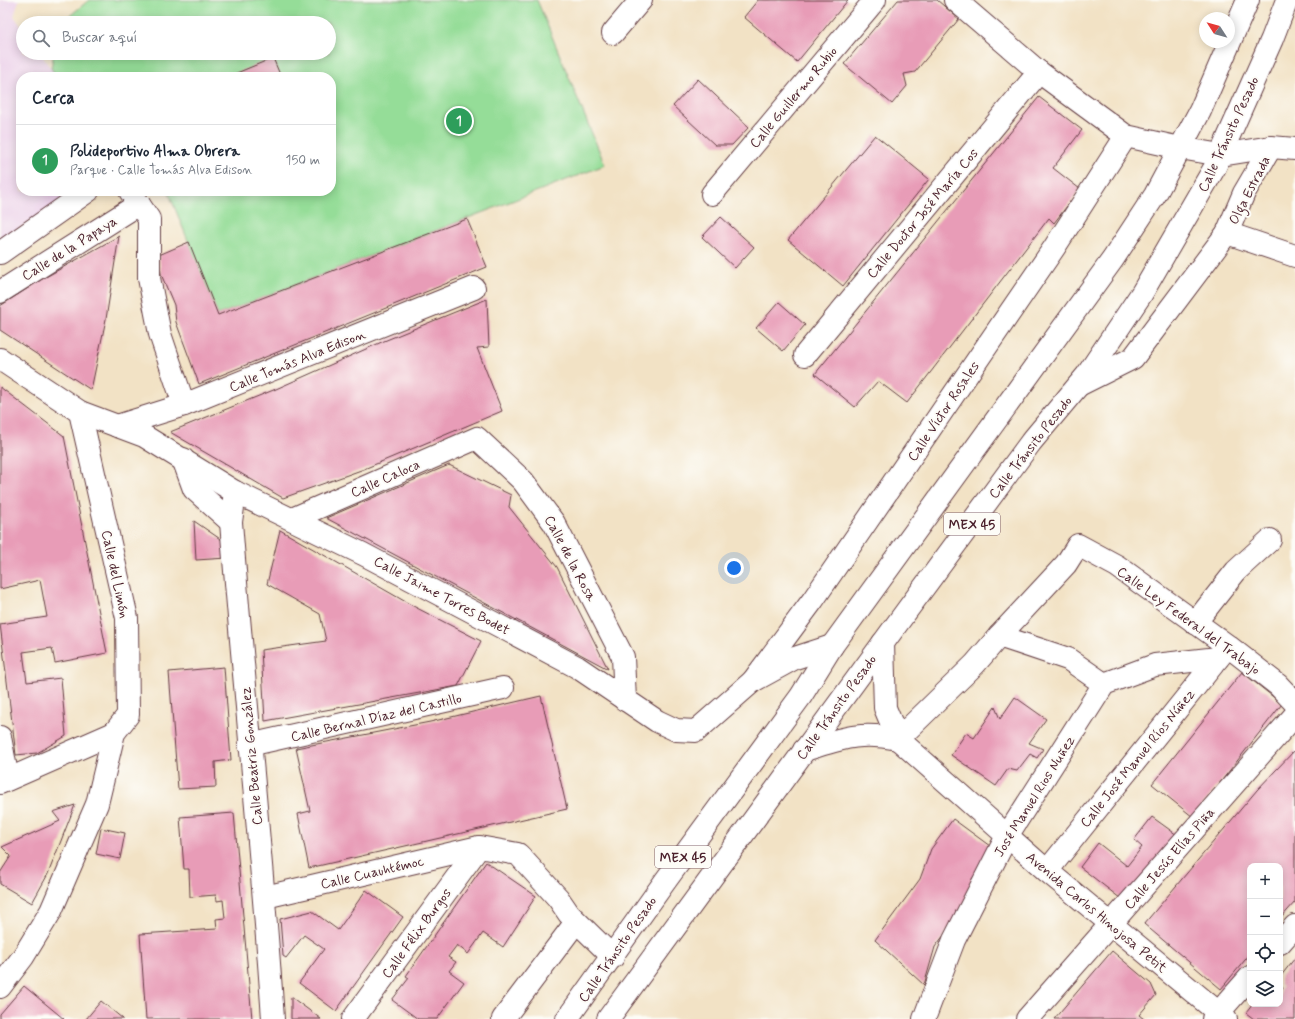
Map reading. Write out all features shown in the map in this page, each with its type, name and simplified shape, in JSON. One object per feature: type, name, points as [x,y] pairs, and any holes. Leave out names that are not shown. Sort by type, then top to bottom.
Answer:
[{"type":"street","points":[[613,33],[641,0]]},
{"type":"street","name":"Calle Guillermo Rubio","points":[[712,194],[875,0]]},
{"type":"street","points":[[955,0],[1039,72],[1126,136],[1221,155],[1271,147]]},
{"type":"street","name":"Calle Tránsito Pesado","points":[[567,1019],[613,957],[666,880],[801,696],[832,646],[1113,259],[1155,195],[1200,111],[1248,0]]},
{"type":"street","name":"Calle Tránsito Pesado","points":[[608,1019],[1031,442],[1079,385],[1142,293],[1221,155],[1272,39],[1287,0]]},
{"type":"street","name":"Calle Doctor José María Cos","points":[[804,355],[1039,72]]},
{"type":"street","name":"Calle Víctor Rosales","points":[[753,681],[813,600],[1007,318],[1126,136]]},
{"type":"street","name":"Olga Estrada","points":[[1079,385],[1134,358],[1226,233],[1244,193],[1271,147],[1295,150]]},
{"type":"street","points":[[0,253],[81,196]]},
{"type":"street","points":[[134,198],[149,219],[150,278],[160,334],[184,405]]},
{"type":"street","name":"Calle de la Papaya","points":[[0,292],[134,198]]},
{"type":"street","points":[[1226,233],[1295,256]]},
{"type":"street","name":"Calle Tomás Alva Edison","points":[[118,426],[184,405],[474,288]]},
{"type":"street","name":"Calle Jaime Torres Bodet","points":[[0,359],[80,412],[144,436],[235,492],[363,554],[577,667],[657,721],[676,730],[696,731],[753,681]]},
{"type":"street","name":"Calle del Limón","points":[[80,412],[127,618],[128,715],[114,733]]},
{"type":"street","name":"Calle Caloca","points":[[292,519],[478,438]]},
{"type":"street","name":"Calle de la Rosa","points":[[478,438],[523,481],[554,523],[622,657],[625,700]]},
{"type":"street","points":[[183,459],[194,489],[230,522]]},
{"type":"street","name":"Calle Beatriz González","points":[[235,492],[230,522],[249,745],[264,897],[273,1019]]},
{"type":"street","points":[[1195,623],[1236,571],[1270,540]]},
{"type":"street","name":"Calle Ley Federal del Trabajo","points":[[999,636],[1066,564],[1078,545],[1117,566],[1195,623],[1223,652],[1278,685],[1295,702]]},
{"type":"street","points":[[898,739],[975,664],[999,636],[1068,659],[1104,684],[1155,665],[1223,652]]},
{"type":"street","points":[[883,643],[885,708],[898,739]]},
{"type":"street","points":[[753,681],[795,658],[832,646]]},
{"type":"street","name":"Calle José Manuel Ríos Núñez","points":[[1047,871],[1223,652]]},
{"type":"street","name":"José Manuel Rios Nuñez","points":[[924,1019],[954,940],[1007,836],[1104,684]]},
{"type":"street","name":"Calle Bernal Díaz del Castillo","points":[[249,745],[503,688]]},
{"type":"street","name":"Calle Jesús Elías Piña","points":[[1027,1019],[1295,715]]},
{"type":"street","points":[[0,737],[4,781],[114,733]]},
{"type":"street","points":[[0,987],[23,957],[51,911],[86,833],[97,804],[114,733]]},
{"type":"street","points":[[804,750],[855,735],[878,735],[898,739]]},
{"type":"street","name":"Avenida Carlos Hinojosa Petit","points":[[898,739],[1047,871],[1112,924],[1219,1017]]},
{"type":"street","points":[[479,847],[518,854],[558,898],[576,922],[613,957]]},
{"type":"street","name":"Calle Cuauhtémoc","points":[[264,897],[479,847]]},
{"type":"street","name":"Calle Félix Burgos","points":[[353,1019],[479,847]]},
{"type":"street","points":[[503,1019],[576,922]]},
{"type":"street","points":[[1283,940],[1295,926]]},
{"type":"street","points":[[1219,1017],[1247,981]]},
{"type":"shaded area","points":[[0,0],[19,0],[14,16],[16,19],[16,60],[45,60],[53,72],[16,72],[16,196],[68,196],[0,241]]},
{"type":"green space","points":[[89,0],[537,0],[605,165],[218,315],[170,196],[336,196],[336,72],[54,72],[51,68],[53,60],[336,60],[336,16],[70,16]]},
{"type":"building","points":[[758,0],[848,0],[797,62],[744,17]]},
{"type":"building","points":[[898,0],[937,0],[959,19],[915,72],[904,74],[907,86],[892,104],[844,64]]},
{"type":"building","points":[[268,60],[274,60],[279,72],[239,72]]},
{"type":"building","points":[[698,79],[749,127],[732,145],[715,145],[673,106]]},
{"type":"building","points":[[1039,97],[1082,130],[1053,168],[1080,189],[1054,223],[1049,218],[907,403],[878,381],[855,407],[815,374]]},
{"type":"building","points":[[875,135],[929,179],[843,286],[788,240]]},
{"type":"building","points":[[721,217],[754,247],[735,268],[702,237]]},
{"type":"building","points":[[467,219],[487,267],[199,384],[176,322],[174,305],[161,274],[159,255],[189,242],[218,315]]},
{"type":"building","points":[[119,236],[106,319],[91,390],[0,330],[0,306],[44,278]]},
{"type":"building","points":[[487,299],[489,347],[477,348],[502,411],[364,469],[283,498],[170,432],[276,389],[384,341]]},
{"type":"building","points":[[779,302],[805,325],[783,351],[756,328]]},
{"type":"building","points":[[0,387],[64,436],[107,653],[55,663],[52,648],[23,652],[27,682],[61,678],[66,736],[37,753],[16,755],[0,624],[47,617],[40,580],[0,589]]},
{"type":"building","points":[[449,465],[511,495],[509,507],[557,567],[608,669],[326,518]]},
{"type":"building","points":[[194,521],[226,543],[227,558],[196,560]]},
{"type":"building","points":[[280,530],[413,606],[481,641],[458,686],[265,721],[261,650],[326,641],[320,614],[267,584]]},
{"type":"building","points":[[224,667],[231,760],[215,762],[216,787],[178,789],[169,672]]},
{"type":"building","points":[[1242,672],[1282,704],[1193,817],[1152,784]]},
{"type":"building","points":[[541,696],[567,809],[309,868],[298,814],[310,811],[296,748],[430,722]]},
{"type":"building","points":[[1015,697],[1046,719],[1029,743],[1043,749],[1037,758],[1030,754],[1017,771],[1008,769],[996,786],[951,755],[966,733],[974,738],[995,707],[1000,719]]},
{"type":"building","points":[[1295,750],[1295,902],[1283,916],[1283,863],[1247,863],[1247,958],[1221,989],[1144,924],[1257,790]]},
{"type":"building","points":[[75,805],[48,874],[32,903],[0,884],[0,873],[11,856],[2,847],[60,821],[53,812]]},
{"type":"building","points":[[234,813],[252,1019],[146,1019],[140,934],[217,929],[216,919],[225,918],[223,900],[217,901],[216,895],[190,897],[189,869],[184,869],[180,817]]},
{"type":"building","points":[[1152,817],[1177,835],[1125,902],[1080,867],[1098,843],[1127,866],[1142,847],[1134,840]]},
{"type":"building","points":[[953,819],[994,849],[972,879],[962,911],[935,947],[924,985],[875,940],[920,879],[931,849]]},
{"type":"building","points":[[101,828],[125,833],[120,859],[96,854]]},
{"type":"building","points":[[486,862],[536,896],[503,947],[483,933],[468,954],[457,945],[448,957],[456,962],[449,971],[464,982],[437,1019],[418,1019],[392,1000],[409,978],[406,976]]},
{"type":"building","points":[[366,890],[403,917],[336,1011],[299,983],[324,949],[304,935],[286,958],[283,956],[280,919],[312,911],[338,930]]},
{"type":"building","points":[[1112,951],[1151,984],[1156,995],[1139,1015],[1144,1019],[1054,1019]]},
{"type":"building","points":[[1295,958],[1295,1019],[1254,1019],[1246,1013],[1251,1007],[1283,1007],[1283,973]]},
{"type":"building","points":[[24,986],[64,1019],[0,1019],[0,1014]]},
{"type":"building","points":[[291,997],[321,1019],[291,1019]]},
{"type":"building","points":[[101,1001],[123,1019],[86,1019]]},
{"type":"place","name":"Polideportivo Alma Obrera","points":[[459,121]]}]
